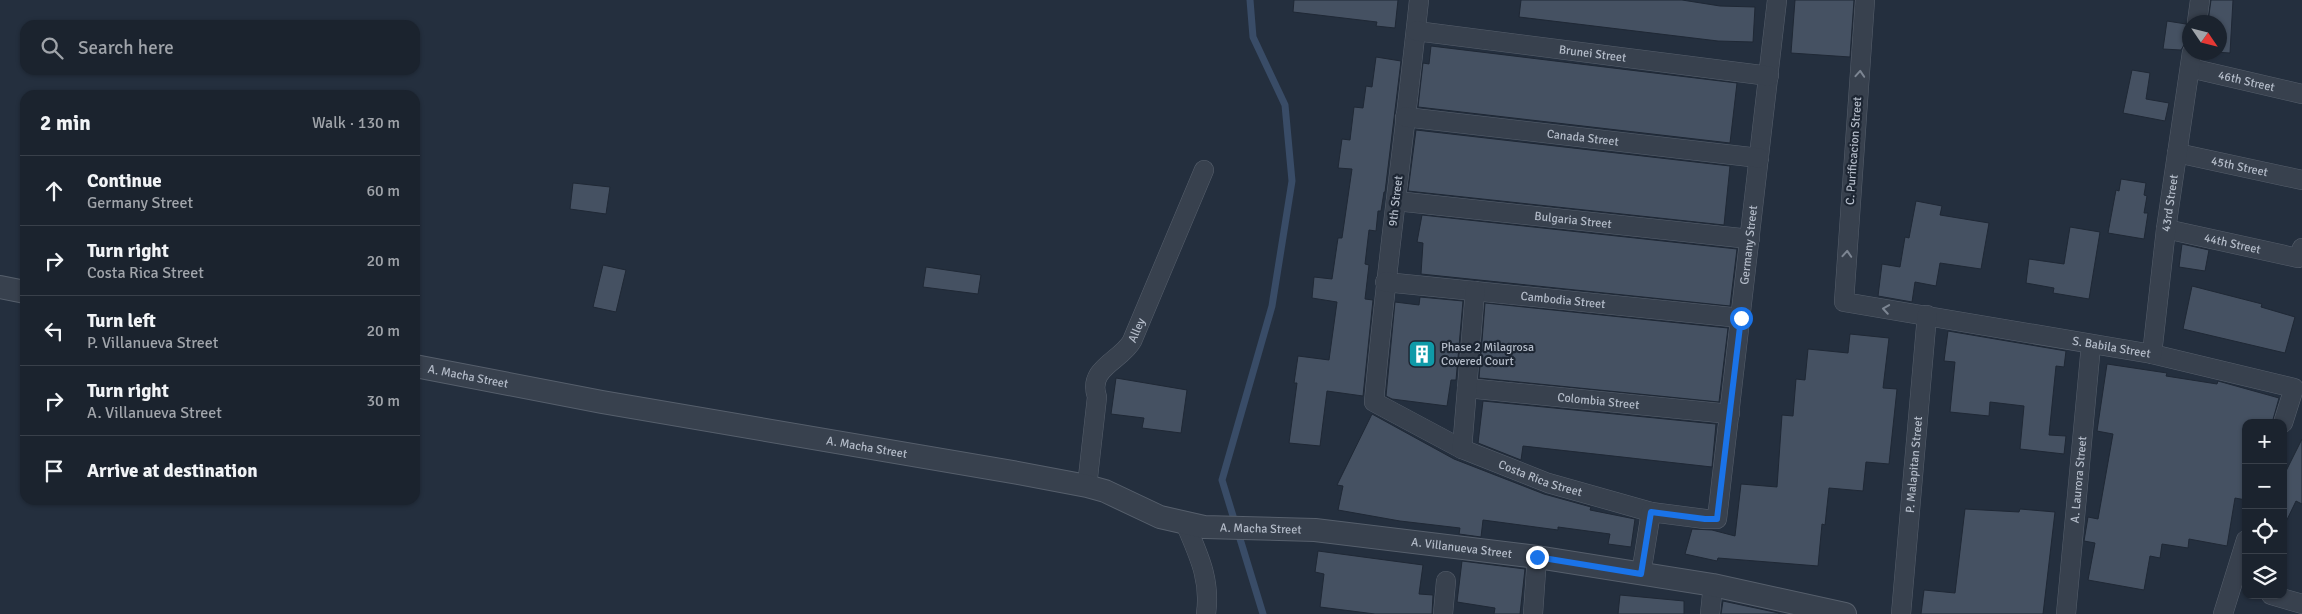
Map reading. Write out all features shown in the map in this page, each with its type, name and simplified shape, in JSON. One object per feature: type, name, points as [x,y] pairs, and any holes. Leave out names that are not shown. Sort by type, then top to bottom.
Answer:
[{"type":"street","name":"9th Street","points":[[1374,402],[1385,282],[1419,0]]},
{"type":"street","name":"Germany Street","points":[[1717,519],[1777,0]]},
{"type":"street","name":"C. Purificacion Street","points":[[1844,302],[1864,0]]},
{"type":"street","points":[[2198,15],[2200,0]]},
{"type":"street","name":"Brunei Street","points":[[1416,31],[1769,76]]},
{"type":"street","name":"46th Street","points":[[2191,60],[2302,94]]},
{"type":"street","name":"43rd Street","points":[[2152,354],[2166,229],[2191,60]]},
{"type":"street","name":"Canada Street","points":[[1405,117],[1759,158]]},
{"type":"street","name":"45th Street","points":[[2177,153],[2302,180]]},
{"type":"street","name":"Alley","points":[[1088,486],[1097,397],[1094,389],[1096,381],[1102,368],[1128,349],[1204,170]]},
{"type":"street","name":"Bulgaria Street","points":[[1396,202],[1750,238]]},
{"type":"street","name":"44th Street","points":[[2166,229],[2300,253]]},
{"type":"street","name":"Cambodia Street","points":[[1385,282],[1741,318]]},
{"type":"street","points":[[0,287],[20,291]]},
{"type":"street","points":[[1462,449],[1475,291]]},
{"type":"street","name":"S. Babila Street","points":[[1844,302],[2152,354],[2294,388],[2284,419]]},
{"type":"street","name":"P. Malapitan Street","points":[[1901,614],[1927,315]]},
{"type":"street","name":"A. Laurora Street","points":[[2066,614],[2091,345]]},
{"type":"street","name":"A. Macha Street","points":[[420,367],[602,402],[1018,472],[1088,486],[1106,491],[1160,517],[1195,525],[1314,530]]},
{"type":"street","name":"Colombia Street","points":[[1467,388],[1730,414]]},
{"type":"street","name":"Costa Rica Street","points":[[1374,402],[1462,449],[1548,483],[1651,512],[1717,519]]},
{"type":"street","points":[[1641,574],[1651,512]]},
{"type":"street","points":[[1195,525],[1205,569],[1208,603],[1206,614]]},
{"type":"street","name":"A. Villanueva Street","points":[[1314,530],[1537,557],[1714,585],[1845,614]]},
{"type":"street","points":[[2223,614],[2239,586],[2244,554]]},
{"type":"street","points":[[1533,614],[1537,557]]},
{"type":"street","points":[[1443,614],[1446,581]]},
{"type":"street","points":[[1710,614],[1714,585]]},
{"type":"street","points":[[2285,599],[2302,604]]},
{"type":"building","points":[[1294,0],[1398,0],[1395,28],[1376,26],[1377,22],[1293,12]]},
{"type":"building","points":[[1521,0],[1682,0],[1720,6],[1755,7],[1753,42],[1718,41],[1519,17]]},
{"type":"building","points":[[1795,0],[1854,0],[1850,57],[1791,53]]},
{"type":"building","points":[[2211,0],[2233,0],[2230,53],[2227,53],[2227,15],[2209,15]]},
{"type":"building","points":[[2167,21],[2182,23],[2181,50],[2163,49]]},
{"type":"building","points":[[1431,46],[1737,83],[1730,143],[1418,107],[1423,63],[1429,64]]},
{"type":"building","points":[[1376,57],[1401,61],[1385,192],[1381,211],[1378,211],[1376,231],[1369,230],[1365,264],[1369,265],[1365,299],[1373,300],[1363,396],[1327,391],[1320,446],[1289,443],[1297,383],[1294,383],[1298,356],[1329,360],[1337,302],[1312,298],[1314,277],[1332,279],[1338,238],[1342,238],[1352,169],[1338,168],[1342,139],[1350,140],[1354,107],[1363,108],[1366,86],[1372,87]]},
{"type":"building","points":[[2132,70],[2150,73],[2146,99],[2169,103],[2165,121],[2123,113]]},
{"type":"building","points":[[1416,130],[1730,166],[1724,225],[1408,191]]},
{"type":"building","points":[[2121,179],[2146,183],[2144,195],[2147,196],[2144,213],[2148,213],[2144,239],[2108,233],[2116,190],[2119,191]]},
{"type":"building","points":[[573,183],[610,187],[606,214],[570,209]]},
{"type":"building","points":[[1916,201],[1942,206],[1940,215],[1989,223],[1981,269],[1940,263],[1936,286],[1915,282],[1912,302],[1878,296],[1882,264],[1900,267],[1905,237],[1909,238]]},
{"type":"building","points":[[1422,215],[1737,249],[1730,306],[1421,274],[1423,243],[1417,242]]},
{"type":"building","points":[[2070,227],[2100,232],[2089,299],[2053,293],[2054,288],[2026,283],[2029,259],[2064,264]]},
{"type":"building","points":[[2182,244],[2209,250],[2205,271],[2179,267]]},
{"type":"building","points":[[603,265],[626,270],[616,312],[593,307]]},
{"type":"building","points":[[926,267],[981,275],[978,294],[923,287]]},
{"type":"building","points":[[2192,286],[2262,304],[2261,307],[2295,317],[2285,353],[2183,329]]},
{"type":"building","name":"Phase 2 Milagrosa Covered Court","points":[[1420,297],[1463,301],[1456,380],[1451,380],[1447,406],[1392,399],[1386,396],[1395,302],[1419,305]]},
{"type":"building","points":[[1485,303],[1728,328],[1719,402],[1479,378]]},
{"type":"building","points":[[1948,331],[2066,351],[2064,367],[2056,366],[2049,435],[2066,436],[2064,454],[2020,449],[2024,406],[1990,402],[1989,416],[1950,412],[1955,362],[1944,361]]},
{"type":"building","points":[[1850,334],[1889,338],[1883,388],[1897,389],[1889,464],[1866,462],[1863,491],[1829,488],[1825,525],[1822,524],[1818,566],[1718,558],[1717,561],[1685,554],[1692,529],[1712,530],[1735,536],[1741,484],[1777,487],[1782,415],[1793,416],[1796,379],[1805,380],[1808,349],[1848,353]]},
{"type":"building","points":[[2107,364],[2167,373],[2166,376],[2217,384],[2218,381],[2279,398],[2273,419],[2242,419],[2242,499],[2235,498],[2227,546],[2189,539],[2188,548],[2162,544],[2160,558],[2150,556],[2144,590],[2088,580],[2095,543],[2084,541],[2088,517],[2098,519],[2113,434],[2097,431]]},
{"type":"building","points":[[1116,378],[1187,390],[1181,433],[1142,428],[1144,418],[1111,414]]},
{"type":"building","points":[[1483,401],[1716,424],[1712,467],[1523,446],[1521,460],[1478,443]]},
{"type":"building","points":[[1372,414],[1454,459],[1544,494],[1591,507],[1590,510],[1635,519],[1631,547],[1608,544],[1610,534],[1558,527],[1558,530],[1483,520],[1481,537],[1459,534],[1460,528],[1400,521],[1338,510],[1343,486],[1337,485]]},
{"type":"building","points":[[2302,439],[2302,504],[2296,501],[2287,520],[2287,509],[2287,469]]},
{"type":"building","points":[[1965,509],[2019,512],[2020,509],[2055,512],[2043,614],[1921,614],[1924,590],[1955,593]]},
{"type":"building","points":[[1318,551],[1423,565],[1419,594],[1433,595],[1432,614],[1375,614],[1320,607],[1324,574],[1315,572]]},
{"type":"building","points":[[1462,561],[1525,569],[1520,614],[1494,614],[1495,608],[1457,602]]},
{"type":"building","points":[[1620,595],[1684,601],[1684,614],[1618,614]]},
{"type":"building","points":[[1723,601],[1779,613],[1779,614],[1721,614]]},
{"type":"waterway","points":[[1250,0],[1253,37],[1285,105],[1292,181],[1272,306],[1222,480],[1263,614]]},
{"type":"place","name":"Phase 2 Milagrosa Covered Court","points":[[1422,354]]},
{"type":"route","points":[[1537,557],[1641,574],[1651,512],[1717,519],[1741,318]]}]
